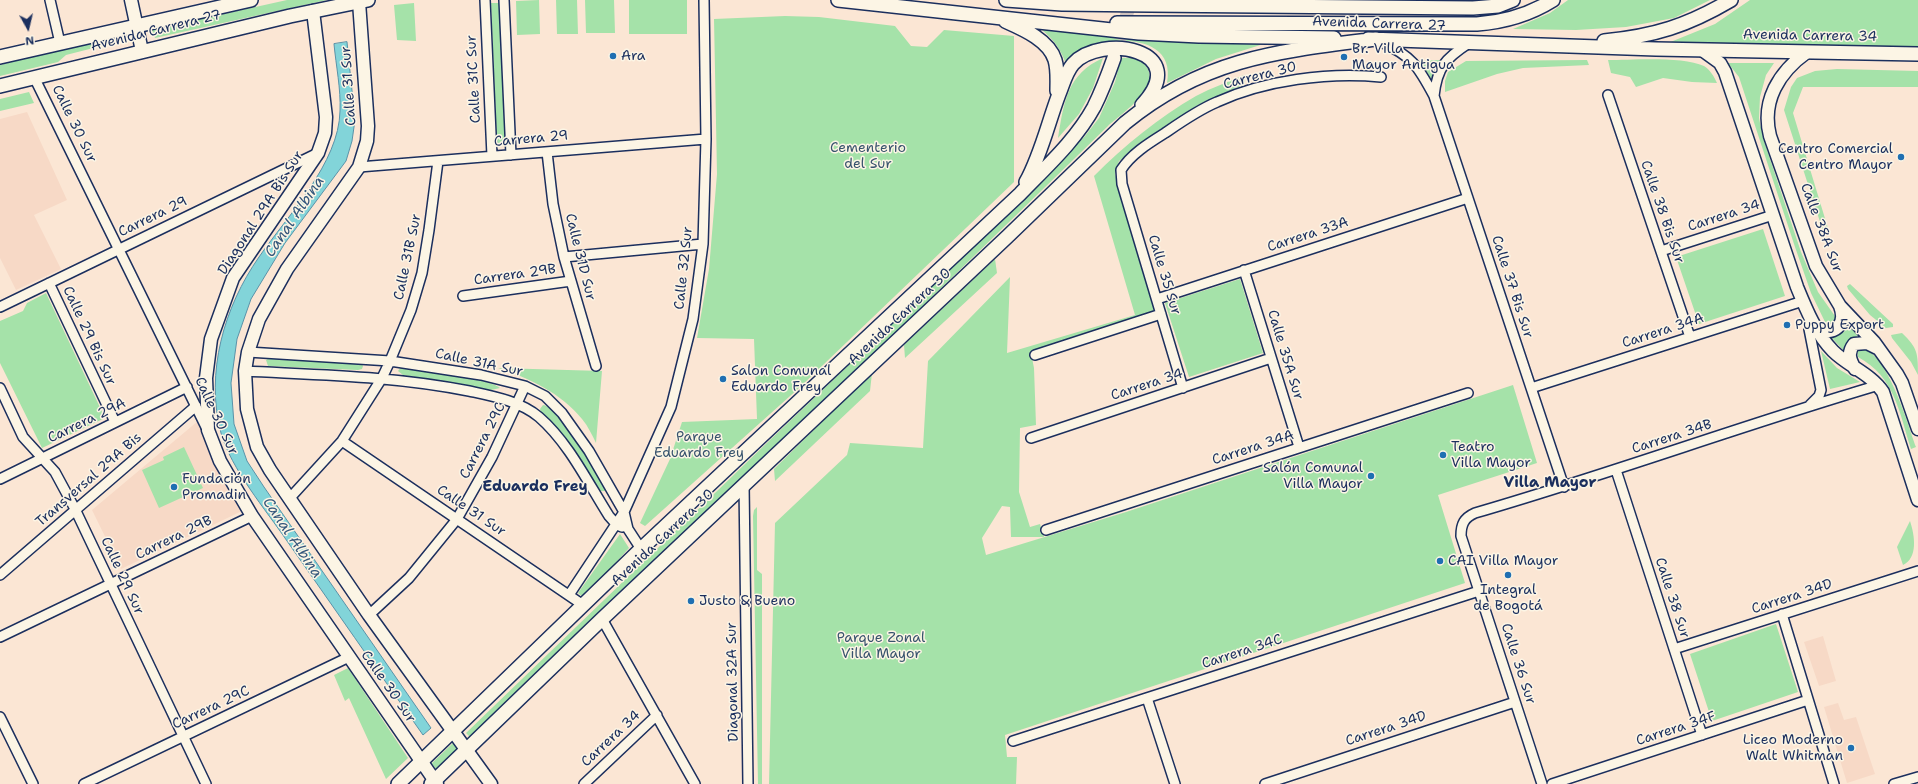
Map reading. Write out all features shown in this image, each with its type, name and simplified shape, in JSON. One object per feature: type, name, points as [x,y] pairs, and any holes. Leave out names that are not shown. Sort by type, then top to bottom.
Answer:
[{"type":"main road","name":"Avenida Carrera 27","points":[[0,57],[136,26],[214,4],[251,0]]},
{"type":"main road","name":"Avenida Carrera 27","points":[[838,0],[1171,35],[1376,39],[1702,50]]},
{"type":"main road","name":"Avenida Carrera 27","points":[[1006,0],[1062,4],[1143,5],[1328,3],[1473,8],[1513,0]]},
{"type":"main road","name":"Avenida Carrera 27","points":[[1055,22],[1477,24],[1493,23],[1521,16],[1553,0]]},
{"type":"main road","points":[[1548,46],[1649,35],[1683,25],[1731,0]]},
{"type":"main road","name":"Avenida Carrera 27","points":[[0,86],[142,51],[363,1]]},
{"type":"main road","points":[[996,17],[1036,37],[1050,50],[1056,61],[1057,99]]},
{"type":"main road","name":"Avenida Carrera 30","points":[[434,783],[602,619],[1125,124],[1146,106],[1174,90],[1215,70],[1236,62],[1290,50],[1376,39]]},
{"type":"main road","points":[[1020,194],[1032,171],[1057,99],[1070,68],[1083,56],[1108,49],[1126,49],[1148,55],[1154,62],[1157,69],[1157,81],[1146,101],[1125,124]]},
{"type":"main road","name":"Avenida Carrera 34","points":[[1702,50],[1918,54]]},
{"type":"main road","name":"Avenida Carrera 30","points":[[398,784],[641,549],[1020,194],[1084,124],[1097,100],[1114,58]]},
{"type":"street","points":[[50,0],[60,43]]},
{"type":"street","points":[[131,0],[142,51]]},
{"type":"street","name":"Calle 31C Sur","points":[[485,0],[492,156]]},
{"type":"street","points":[[504,0],[511,155]]},
{"type":"street","name":"Calle 32 Sur","points":[[569,595],[617,525],[624,512],[671,407],[693,320],[702,244],[706,139],[704,0]]},
{"type":"street","name":"Calle 31 Sur","points":[[359,167],[365,148],[368,126],[363,1]]},
{"type":"street","name":"Calle 31 Sur","points":[[314,11],[326,117],[325,133],[318,153]]},
{"type":"street","name":"Calle 37 Bis Sur","points":[[1376,39],[1397,49],[1412,60],[1420,70],[1434,96],[1564,487]]},
{"type":"street","name":"Calle 37 Bis Sur","points":[[1434,96],[1437,75],[1444,64],[1451,55],[1469,43]]},
{"type":"street","points":[[1702,50],[1720,63],[1726,72],[1803,302],[1813,323],[1833,351],[1879,386],[1885,396],[1918,500]]},
{"type":"street","name":"Calle 38A Sur","points":[[1807,52],[1790,66],[1779,78],[1768,105],[1767,126],[1816,266],[1840,306],[1878,348],[1902,383],[1918,429]]},
{"type":"street","name":"Carrera 30","points":[[1120,170],[1126,162],[1149,143],[1183,120],[1217,102],[1249,90],[1287,81],[1324,76],[1381,77]]},
{"type":"street","name":"Calle 30 Sur","points":[[34,77],[208,430],[220,461],[252,516],[434,783]]},
{"type":"street","name":"Calle 38 Bis Sur","points":[[1608,95],[1690,337]]},
{"type":"street","name":"Carrera 29","points":[[359,167],[706,139]]},
{"type":"street","name":"Calle 31D Sur","points":[[547,152],[553,204],[564,257],[596,366]]},
{"type":"street","name":"Carrera 29","points":[[0,307],[318,153]]},
{"type":"street","name":"Diagonal 29A Bis Sur","points":[[208,430],[206,378],[211,339],[233,278],[318,153]]},
{"type":"street","name":"Calle 31B Sur","points":[[382,378],[411,310],[422,273],[438,160]]},
{"type":"street","points":[[289,500],[342,441],[382,378],[245,371],[248,352],[259,319],[287,269],[359,167]]},
{"type":"street","name":"Calle 35 Sur","points":[[1120,170],[1122,184],[1183,388]]},
{"type":"street","name":"Carrera 33A","points":[[1157,298],[1468,198]]},
{"type":"street","name":"Carrera 34","points":[[1661,251],[1773,215]]},
{"type":"street","points":[[564,257],[702,244]]},
{"type":"street","name":"Calle 35A Sur","points":[[1244,270],[1299,448]]},
{"type":"street","name":"Carrera 29B","points":[[463,296],[571,281]]},
{"type":"street","name":"Calle 29 Bis Sur","points":[[49,283],[115,422]]},
{"type":"street","name":"Carrera 34A","points":[[1531,388],[1803,302]]},
{"type":"street","points":[[1813,323],[1830,332],[1836,329],[1843,318],[1840,306]]},
{"type":"street","points":[[1035,355],[1161,314]]},
{"type":"street","points":[[1809,406],[1816,400],[1821,390],[1809,329],[1813,323]]},
{"type":"street","points":[[1855,369],[1850,355],[1854,344],[1867,343],[1878,348]]},
{"type":"street","points":[[248,352],[390,361]]},
{"type":"street","name":"Carrera 34","points":[[1031,438],[1271,358]]},
{"type":"street","name":"Calle 31A Sur","points":[[390,361],[481,375],[525,386],[545,396],[562,413],[589,451],[624,512],[628,529],[641,549]]},
{"type":"street","name":"Calle 30 Sur","points":[[245,371],[247,409],[257,447],[270,470],[289,500],[369,615],[491,784]]},
{"type":"street","name":"Calle 31A Sur","points":[[382,378],[450,387],[483,394],[517,404],[538,417],[567,450],[609,516],[617,525]]},
{"type":"street","name":"Carrera 29C","points":[[369,615],[409,578],[457,519],[492,457],[525,386]]},
{"type":"street","name":"Carrera 34B","points":[[1475,513],[1564,487],[1809,406],[1879,386]]},
{"type":"street","name":"Carrera 29A","points":[[0,479],[186,387]]},
{"type":"street","name":"Calle 29 Sur","points":[[0,388],[23,437],[34,451],[43,458],[55,472],[75,509],[206,784]]},
{"type":"street","name":"Carrera 34A","points":[[1046,530],[1468,393]]},
{"type":"street","name":"Transversal 29A Bis","points":[[0,575],[196,406]]},
{"type":"street","name":"Calle 31 Sur","points":[[342,441],[583,605]]},
{"type":"street","name":"Calle 38 Sur","points":[[1616,470],[1702,735]]},
{"type":"street","name":"Diagonal 32A Sur","points":[[744,484],[748,784]]},
{"type":"street","name":"Calle 36 Sur","points":[[1475,513],[1463,522],[1461,536],[1542,784]]},
{"type":"street","name":"Carrera 29B","points":[[0,637],[252,516]]},
{"type":"street","points":[[617,525],[628,529]]},
{"type":"street","name":"Carrera 34D","points":[[1674,649],[1918,571]]},
{"type":"street","name":"Carrera 34C","points":[[1013,741],[1479,591]]},
{"type":"street","points":[[1782,614],[1834,784]]},
{"type":"street","points":[[602,619],[695,784]]},
{"type":"street","name":"Carrera 29C","points":[[84,784],[350,658]]},
{"type":"street","points":[[1147,698],[1175,784]]},
{"type":"street","name":"Carrera 34F","points":[[1552,784],[1808,700]]},
{"type":"street","name":"Carrera 34D","points":[[1265,784],[1293,780],[1515,702]]},
{"type":"street","name":"Carrera 34","points":[[584,784],[657,715]]},
{"type":"street","points":[[0,716],[32,784]]},
{"type":"street","points":[[1894,784],[1918,777]]},
{"type":"shaded area","points":[[27,112],[67,200],[34,215],[61,269],[16,290],[0,258],[0,119]]},
{"type":"shaded area","name":"Fundación Promadin","points":[[198,421],[218,465],[242,511],[121,569],[92,510]]},
{"type":"shaded area","points":[[1823,636],[1836,681],[1819,686],[1804,642]]},
{"type":"shaded area","name":"Liceo Moderno Walt Whitman","points":[[1838,703],[1844,720],[1856,717],[1875,774],[1847,783],[1824,707]]},
{"type":"green space","points":[[287,0],[327,0],[155,38],[152,30]]},
{"type":"green space","points":[[539,0],[540,34],[517,35],[516,1]]},
{"type":"green space","points":[[556,0],[577,0],[578,34],[557,34]]},
{"type":"green space","points":[[585,0],[614,0],[615,33],[586,33]]},
{"type":"green space","points":[[629,0],[687,0],[687,34],[629,34]]},
{"type":"green space","points":[[1568,0],[1710,0],[1674,18],[1626,27],[1576,30],[1513,29],[1550,13]]},
{"type":"green space","points":[[1750,0],[1918,0],[1918,49],[1668,43],[1715,24]]},
{"type":"green space","points":[[414,3],[416,41],[397,40],[394,5]]},
{"type":"green space","points":[[491,3],[499,3],[505,143],[497,144]]},
{"type":"green space","name":"Cementerio del Sur","points":[[785,16],[819,17],[895,26],[911,46],[927,47],[944,30],[1014,36],[1014,182],[799,388],[645,526],[640,523],[670,459],[682,422],[757,419],[754,339],[697,338],[709,269],[717,174],[714,19]]},
{"type":"green space","points":[[1035,24],[1273,41],[1216,59],[1167,83],[1168,70],[1165,61],[1160,53],[1153,47],[1123,41],[1098,43],[1082,49],[1066,64],[1054,42]]},
{"type":"green space","points":[[108,38],[109,44],[66,55],[58,62],[0,76],[0,65]]},
{"type":"green space","points":[[1103,58],[1093,88],[1079,114],[1058,138],[1062,113],[1069,90],[1082,72]]},
{"type":"green space","points":[[1121,58],[1139,60],[1144,64],[1149,72],[1149,81],[1145,90],[1131,107],[1108,126],[835,391],[470,737],[466,733],[771,439],[1031,192],[1085,136],[1099,118],[1115,82]]},
{"type":"green space","points":[[1657,59],[1695,63],[1708,69],[1717,83],[1692,82],[1663,78],[1636,87],[1630,77],[1611,73],[1608,60]]},
{"type":"green space","points":[[1440,60],[1435,67],[1431,79],[1424,67],[1418,61]]},
{"type":"green space","points":[[1587,60],[1589,65],[1523,68],[1497,74],[1445,92],[1445,81],[1448,72],[1466,61]]},
{"type":"green space","points":[[1728,63],[1774,63],[1766,75],[1760,97],[1759,118],[1763,138],[1801,252],[1818,292],[1837,319],[1830,327],[1826,324],[1811,293],[1739,77]]},
{"type":"green space","points":[[1837,69],[1918,71],[1918,87],[1803,87],[1793,113],[1830,235],[1827,235],[1822,228],[1784,110],[1791,87],[1797,78],[1815,71]]},
{"type":"green space","name":"Parque Zonal Villa Mayor","points":[[1244,75],[1245,84],[1198,105],[1119,161],[1115,174],[1157,313],[1031,353],[1034,368],[1036,425],[1020,428],[1019,492],[1030,527],[1040,524],[1044,537],[1011,537],[1010,507],[1002,506],[982,538],[986,555],[1126,512],[1513,385],[1537,463],[1438,495],[1465,583],[1005,735],[1007,757],[1017,757],[1016,784],[769,784],[775,523],[847,455],[850,443],[923,448],[928,361],[1010,277],[1007,353],[1135,315],[1094,176],[1130,143],[1182,104],[1202,93]]},
{"type":"green space","points":[[29,92],[34,103],[0,111],[0,99]]},
{"type":"green space","points":[[1763,229],[1785,296],[1699,324],[1676,257]]},
{"type":"green space","points":[[995,259],[997,273],[905,358],[904,345]]},
{"type":"green space","points":[[1240,279],[1263,353],[1189,377],[1165,303]]},
{"type":"green space","points":[[1850,284],[1893,324],[1893,327],[1886,328],[1870,315],[1848,289],[1847,286]]},
{"type":"green space","points":[[46,293],[105,418],[42,448],[0,363],[0,321],[23,311],[27,303]]},
{"type":"green space","points":[[1849,325],[1859,335],[1850,340],[1845,352],[1831,337],[1844,332]]},
{"type":"green space","points":[[1902,333],[1914,347],[1916,352],[1918,375],[1911,362],[1891,335]]},
{"type":"green space","points":[[1862,348],[1871,353],[1880,363],[1888,376],[1896,392],[1916,447],[1911,449],[1899,409],[1888,385],[1870,365],[1858,357],[1857,350]]},
{"type":"green space","points":[[1821,351],[1837,368],[1860,382],[1830,389]]},
{"type":"green space","points":[[269,358],[362,364],[363,366],[362,369],[358,370],[268,366],[266,360]]},
{"type":"green space","points":[[401,367],[470,378],[484,381],[500,388],[491,390],[403,375],[398,371]]},
{"type":"green space","points":[[498,368],[602,371],[596,443],[584,422],[564,401],[533,382]]},
{"type":"green space","points":[[872,373],[870,391],[775,481],[774,469]]},
{"type":"green space","points":[[543,405],[550,408],[567,427],[605,487],[605,491],[599,491],[563,436],[541,412],[540,409]]},
{"type":"green space","points":[[184,447],[203,488],[159,508],[142,470],[164,460],[163,457]]},
{"type":"green space","points":[[757,507],[757,570],[762,574],[762,784],[758,784],[753,516],[754,510]]},
{"type":"green space","points":[[1910,521],[1914,546],[1911,557],[1908,562],[1903,565],[1897,547]]},
{"type":"green space","points":[[620,534],[629,548],[584,598],[578,593]]},
{"type":"green space","points":[[1776,624],[1798,692],[1712,721],[1690,654]]},
{"type":"green space","points":[[348,668],[408,758],[386,779],[349,698],[345,701],[334,675]]},
{"type":"green space","points":[[454,742],[458,748],[436,769],[431,764]]},
{"type":"water","name":"Canal Albina","points":[[347,42],[355,120],[352,141],[346,161],[285,243],[251,299],[237,339],[231,383],[234,424],[247,461],[431,728],[423,735],[241,475],[226,447],[221,433],[217,410],[215,387],[217,364],[227,319],[236,297],[259,257],[310,188],[322,169],[331,150],[337,130],[340,111],[339,86],[334,44]]},
{"type":"tunnel","points":[[1114,58],[1131,0]]},
{"type":"place","name":"Ara","points":[[613,56]]},
{"type":"place","name":"Br. Villa Mayor Antigua","points":[[1344,57]]},
{"type":"place","name":"Centro Comercial Centro Mayor","points":[[1901,157]]},
{"type":"place","name":"Puppy Export","points":[[1787,325]]},
{"type":"place","name":"Salon Comunal Eduardo Frey","points":[[723,379]]},
{"type":"place","name":"Teatro Villa Mayor","points":[[1443,455]]},
{"type":"place","name":"Salón Comunal Villa Mayor","points":[[1371,476]]},
{"type":"place","name":"Fundación Promadin","points":[[174,487]]},
{"type":"place","name":"CAI Villa Mayor","points":[[1440,561]]},
{"type":"place","name":"Integral de Bogotá","points":[[1508,575]]},
{"type":"place","name":"Justo & Bueno","points":[[691,601]]},
{"type":"place","name":"Liceo Moderno Walt Whitman","points":[[1851,748]]},
{"type":"district","name":"Villa Mayor","points":[[1550,483]]},
{"type":"district","name":"Eduardo Frey","points":[[535,487]]},
{"type":"park label","name":"Parque Eduardo Frey","points":[[699,446]]}]
